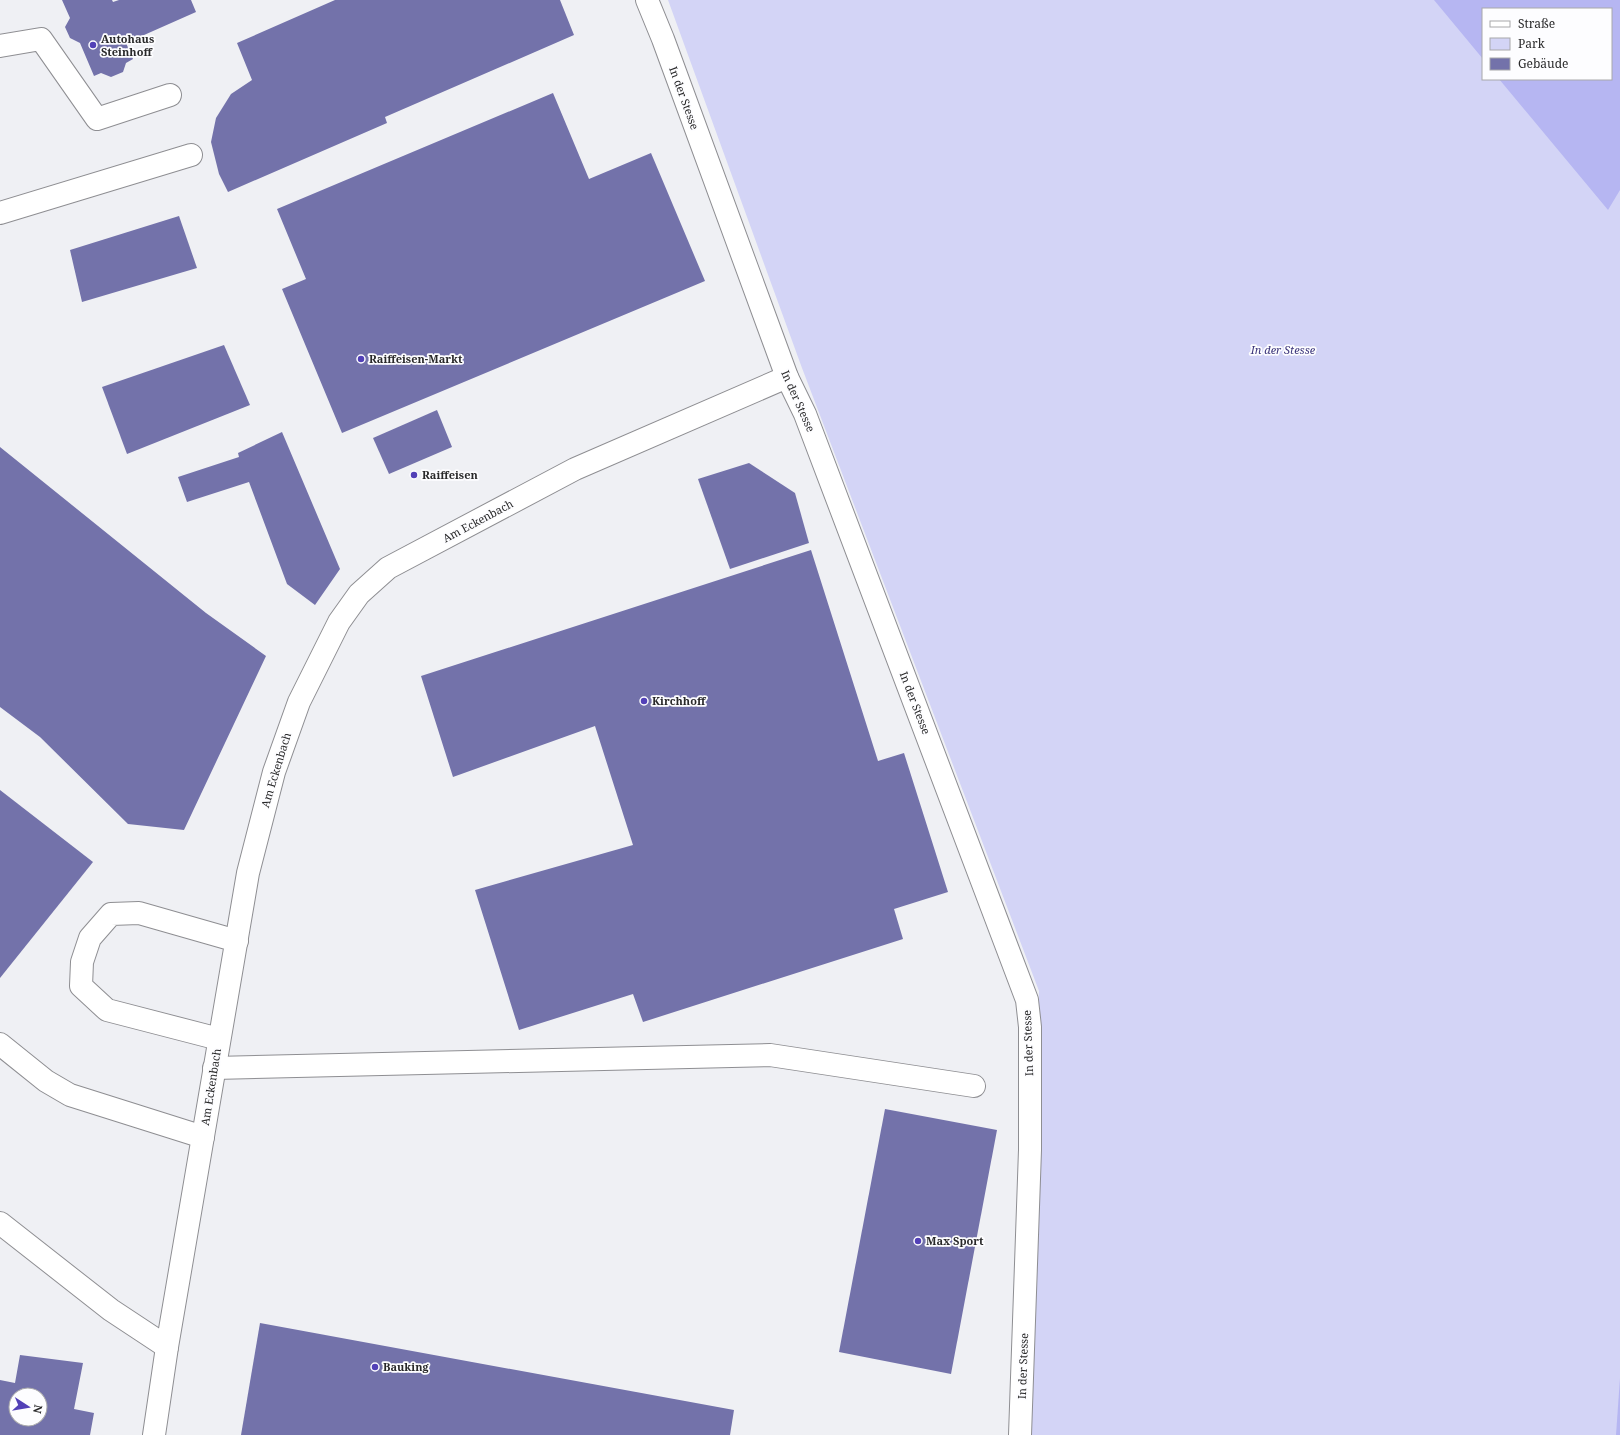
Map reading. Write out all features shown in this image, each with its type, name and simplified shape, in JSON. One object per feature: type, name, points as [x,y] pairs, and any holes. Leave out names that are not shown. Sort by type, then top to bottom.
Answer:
[{"type":"street","name":"In der Stesse","points":[[647,0],[663,39],[787,377],[808,422],[1027,1000],[1030,1027],[1030,1150],[1025,1331],[1020,1435]]},
{"type":"street","points":[[0,46],[41,39],[97,119],[170,94]]},
{"type":"street","points":[[0,213],[191,155]]},
{"type":"street","name":"Am Eckenbach","points":[[154,1435],[167,1347],[248,873],[274,772],[299,702],[339,622],[359,594],[388,568],[575,470],[787,377]]},
{"type":"street","points":[[219,1039],[107,1010],[81,986],[82,962],[90,938],[111,914],[139,912],[237,942]]},
{"type":"street","points":[[0,1044],[46,1081],[70,1096],[204,1137]]},
{"type":"street","points":[[214,1068],[770,1055],[974,1086]]},
{"type":"street","points":[[0,1223],[111,1310],[167,1347]]},
{"type":"green space","name":"In der Stesse","points":[[668,0],[1620,0],[1620,1435],[1028,1435],[1039,991],[802,368]]},
{"type":"shaded area","points":[[1434,0],[1620,0],[1620,190],[1608,210],[1500,80],[1612,80],[1612,8],[1482,8],[1482,58]]},
{"type":"shaded area","points":[[1620,1378],[1620,1435],[1616,1435]]},
{"type":"building","points":[[62,0],[112,0],[113,2],[119,0],[191,0],[196,12],[126,43],[133,59],[126,63],[123,72],[111,77],[101,73],[94,76],[80,43],[70,38],[65,27],[70,18]]},
{"type":"building","points":[[335,0],[560,0],[574,35],[385,117],[387,123],[228,192],[219,174],[211,142],[216,118],[231,94],[252,80],[237,43]]},
{"type":"building","points":[[553,93],[589,179],[651,153],[705,281],[342,433],[282,289],[306,279],[277,209]]},
{"type":"building","points":[[179,216],[197,268],[82,302],[70,250]]},
{"type":"building","points":[[224,345],[250,405],[127,454],[102,387]]},
{"type":"building","points":[[437,410],[452,447],[389,474],[373,438]]},
{"type":"building","points":[[282,432],[340,569],[315,605],[287,584],[249,482],[187,502],[178,477],[239,457],[238,453]]},
{"type":"building","points":[[0,447],[206,613],[266,656],[184,830],[128,824],[40,737],[0,707]]},
{"type":"building","points":[[749,463],[795,493],[809,543],[730,569],[698,479]]},
{"type":"building","points":[[811,550],[878,761],[904,753],[948,892],[894,909],[903,939],[643,1022],[633,994],[519,1030],[475,890],[633,845],[595,726],[453,777],[421,676]]},
{"type":"building","points":[[0,790],[93,862],[0,978]]},
{"type":"building","name":"Max Sport","points":[[885,1109],[997,1130],[951,1374],[839,1352]]},
{"type":"building","name":"Bauking","points":[[260,1323],[734,1410],[730,1435],[241,1435]]},
{"type":"building","points":[[20,1355],[83,1363],[74,1409],[94,1413],[90,1435],[0,1435],[0,1380],[15,1383]]},
{"type":"place","name":"Autohaus Steinhoff","points":[[93,45]]},
{"type":"place","name":"Raiffeisen-Markt","points":[[361,359]]},
{"type":"place","name":"Raiffeisen","points":[[414,475]]},
{"type":"place","name":"Kirchhoff","points":[[644,701]]},
{"type":"place","name":"Max Sport","points":[[918,1241]]},
{"type":"place","name":"Bauking","points":[[375,1367]]}]
